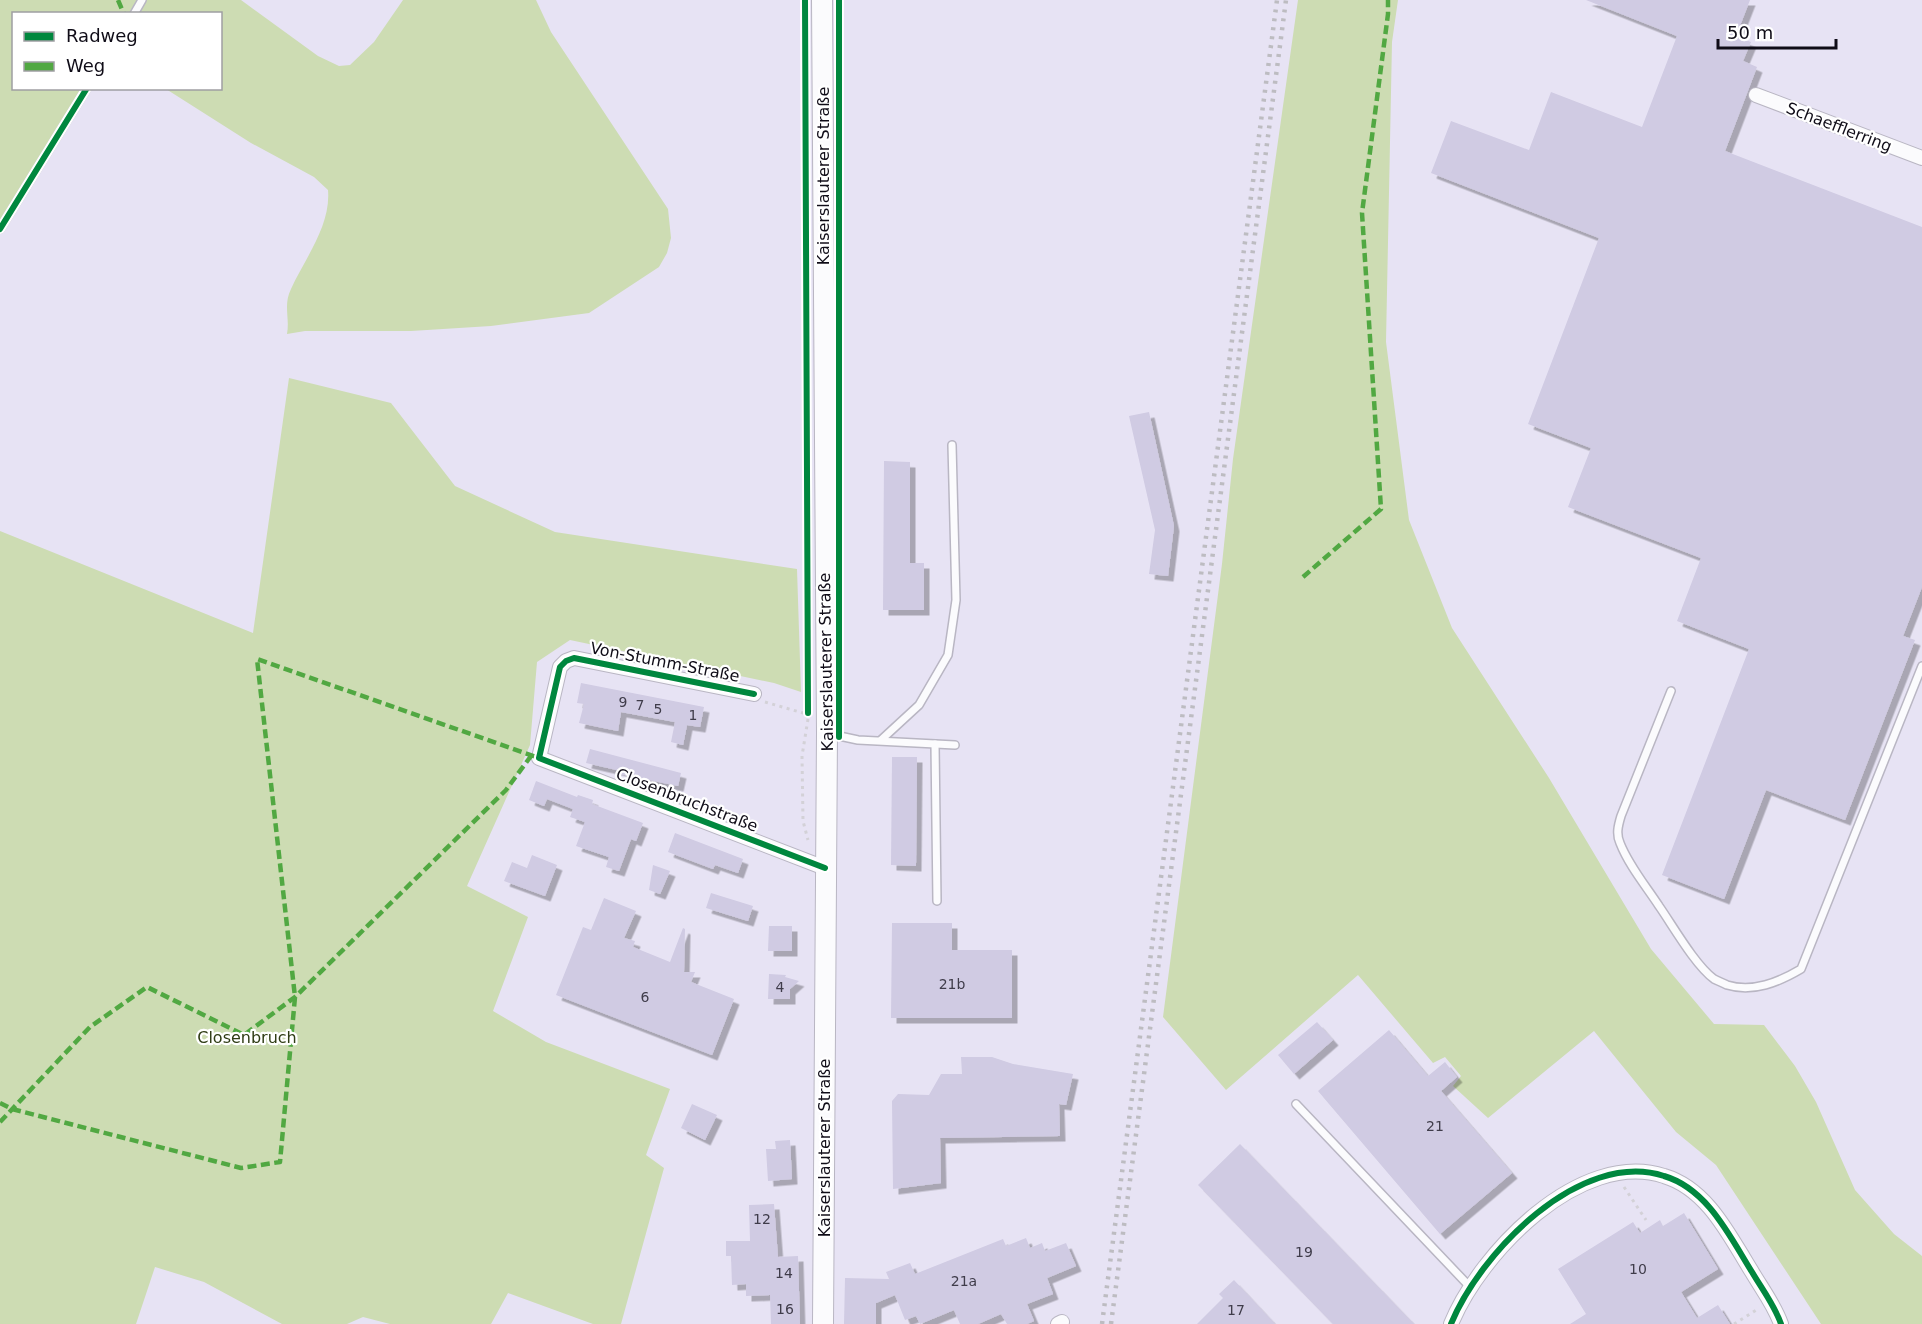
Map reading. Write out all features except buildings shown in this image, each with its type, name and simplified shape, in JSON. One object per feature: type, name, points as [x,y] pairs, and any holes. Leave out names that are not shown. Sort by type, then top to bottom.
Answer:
[{"type":"main road","name":"Kaiserslauterer Straße","points":[[822,0],[828,734],[818,865],[823,1324]]},
{"type":"street","name":"Schaefflerring","points":[[1756,95],[1922,158]]},
{"type":"street","name":"Von-Stumm-Straße","points":[[539,758],[560,667],[566,661],[574,658],[754,694]]},
{"type":"street","name":"Closenbruchstraße","points":[[539,758],[818,865]]},
{"type":"street","points":[[1451,1324],[1471,1288],[1508,1241],[1531,1219],[1577,1187],[1603,1176],[1636,1171],[1667,1176],[1704,1202],[1718,1218],[1781,1324]]},
{"type":"lane","points":[[0,229],[86,90]]},
{"type":"lane","points":[[882,740],[919,705],[948,655],[956,600],[951,445]]},
{"type":"lane","points":[[1671,691],[1621,816],[1617,829],[1619,842],[1671,923],[1696,959],[1714,979],[1728,985],[1742,987],[1765,985],[1784,979],[1801,969],[1922,666]]},
{"type":"lane","points":[[828,734],[858,740],[955,745]]},
{"type":"lane","points":[[935,744],[937,901]]},
{"type":"lane","points":[[1296,1104],[1471,1288]]},
{"type":"path","points":[[754,694],[759,700],[808,713],[828,734]]},
{"type":"path","points":[[808,713],[802,756],[803,821],[818,865]]},
{"type":"path","points":[[1616,1173],[1646,1220]]},
{"type":"path","points":[[1734,1324],[1770,1302]]},
{"type":"green space","points":[[0,0],[140,0],[133,12],[12,12],[12,90],[84,90],[6,215],[4,214],[0,220]]},
{"type":"green space","points":[[145,0],[241,0],[318,56],[339,66],[350,65],[374,42],[403,0],[536,0],[551,32],[668,209],[671,238],[667,253],[659,267],[589,313],[491,326],[411,331],[305,331],[287,334],[289,295],[321,229],[328,203],[328,190],[314,177],[251,143],[168,90],[222,90],[222,12],[138,12]]},
{"type":"green space","points":[[1298,0],[1398,0],[1392,42],[1386,342],[1409,520],[1452,628],[1549,778],[1651,949],[1714,1024],[1764,1025],[1795,1066],[1816,1102],[1855,1190],[1894,1234],[1922,1256],[1922,1324],[1821,1324],[1716,1165],[1676,1132],[1594,1031],[1488,1118],[1453,1086],[1461,1076],[1445,1057],[1433,1063],[1358,975],[1226,1090],[1163,1017],[1222,564],[1233,459]]},
{"type":"green space","name":"Closenbruch","points":[[289,378],[391,403],[455,486],[555,532],[797,569],[801,692],[774,683],[570,640],[537,662],[530,745],[467,886],[528,917],[493,1011],[546,1042],[670,1089],[646,1155],[664,1168],[621,1324],[593,1324],[508,1293],[491,1324],[390,1324],[363,1317],[347,1324],[282,1324],[204,1282],[155,1267],[136,1324],[0,1324],[0,531],[253,633]]},
{"type":"railway","points":[[1102,1324],[1277,0]]},
{"type":"railway","points":[[1111,1324],[1286,0]]},
{"type":"marked path","points":[[118,0],[123,12]]},
{"type":"marked path","points":[[1303,577],[1381,509],[1362,213],[1388,0]]},
{"type":"marked path","points":[[0,1103],[12,1109],[241,1168],[280,1162],[295,997],[257,659],[539,758]]},
{"type":"marked path","points":[[0,1122],[90,1027],[147,987],[244,1035],[295,997],[506,790],[531,756]]},
{"type":"cycle path","points":[[805,0],[808,713]]},
{"type":"cycle path","points":[[839,0],[839,737]]},
{"type":"cycle path","points":[[0,229],[86,90]]},
{"type":"cycle path","points":[[754,694],[574,658],[566,661],[560,667],[539,758],[825,868]]},
{"type":"cycle path","points":[[1451,1324],[1465,1296],[1485,1267],[1509,1239],[1537,1213],[1567,1192],[1599,1178],[1632,1172],[1664,1176],[1680,1182],[1705,1203],[1735,1244],[1772,1304],[1781,1324]]}]
